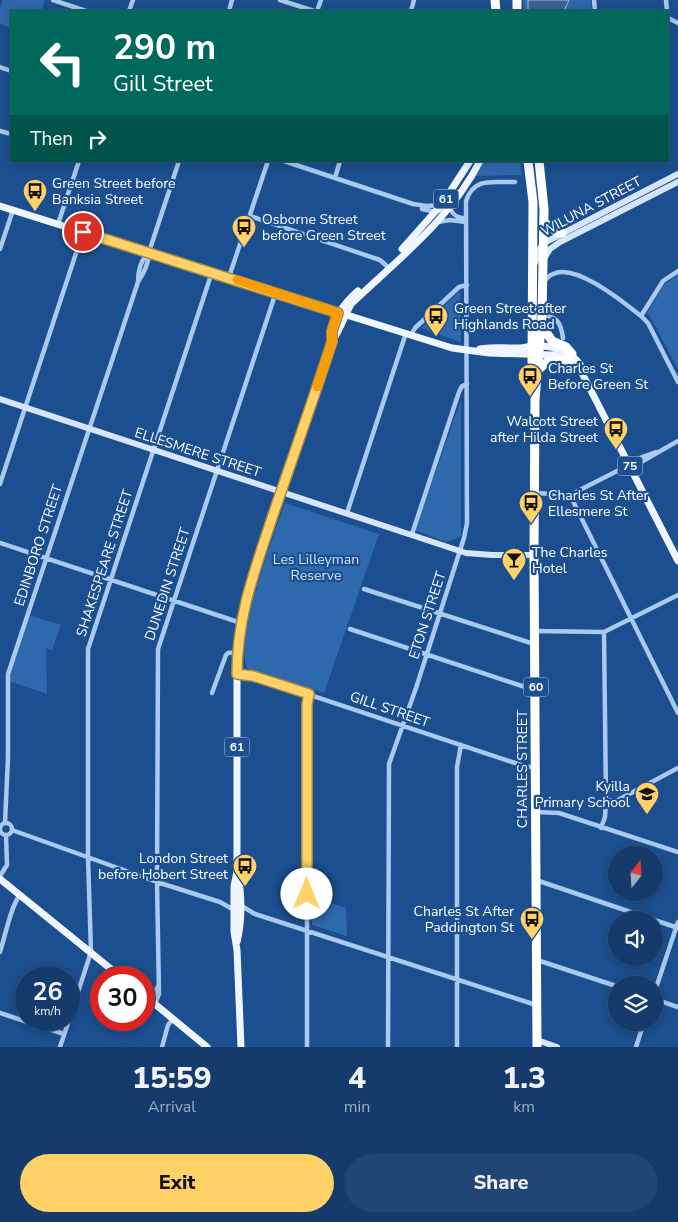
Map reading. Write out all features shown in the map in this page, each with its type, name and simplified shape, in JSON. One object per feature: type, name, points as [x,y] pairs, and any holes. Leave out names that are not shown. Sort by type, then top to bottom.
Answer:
[{"type":"highway","name":"CHARLES STREET","points":[[528,162],[532,193],[536,350],[534,555],[537,1044]]},
{"type":"highway","name":"CHARLES STREET","points":[[536,350],[542,319],[546,280],[544,200],[539,162]]},
{"type":"highway","points":[[544,222],[557,232],[562,233]]},
{"type":"highway","points":[[536,372],[547,362],[570,357],[566,347],[552,341],[542,319]]},
{"type":"main road","name":"61","points":[[388,266],[436,212],[469,162]]},
{"type":"main road","name":"61","points":[[239,1045],[237,942],[234,932],[237,913],[234,886],[237,872],[237,652],[241,623],[252,578],[332,342],[332,331],[349,299],[437,223],[479,162]]},
{"type":"main road","name":"WILUNA STREET","points":[[544,259],[558,243],[678,174]]},
{"type":"main road","name":"WILUNA STREET","points":[[533,274],[536,257],[544,243],[562,233],[678,182]]},
{"type":"main road","points":[[0,206],[452,348],[466,350],[488,348],[560,349],[570,357]]},
{"type":"main road","name":"75","points":[[570,357],[582,367],[581,371],[678,561]]},
{"type":"main road","name":"ELLESMERE STREET","points":[[0,399],[460,551],[485,555],[534,555]]},
{"type":"main road","points":[[0,878],[108,966]]},
{"type":"main road","points":[[155,1004],[207,1047]]},
{"type":"main road","points":[[537,1044],[557,1047]]},
{"type":"street","points":[[53,0],[83,10]]},
{"type":"street","points":[[280,0],[313,10]]},
{"type":"street","points":[[670,20],[678,23]]},
{"type":"street","points":[[58,224],[79,162]]},
{"type":"street","name":"EDINBORO STREET","points":[[2,825],[8,757],[8,674],[138,282],[138,274],[144,257],[149,252],[179,162]]},
{"type":"street","points":[[229,277],[268,162]]},
{"type":"street","points":[[287,162],[413,204],[426,206],[442,204]]},
{"type":"street","points":[[335,178],[340,162]]},
{"type":"street","name":"ETON STREET","points":[[388,1047],[389,764],[416,688],[460,551],[467,523],[466,201],[472,188],[481,183],[515,182]]},
{"type":"street","points":[[413,204],[422,209],[436,212],[440,212],[451,205],[452,212],[466,220]]},
{"type":"street","points":[[422,209],[428,221]]},
{"type":"street","points":[[0,249],[13,210]]},
{"type":"street","points":[[250,216],[380,260],[388,266]]},
{"type":"street","points":[[437,223],[450,220],[466,220]]},
{"type":"street","points":[[0,484],[83,232]]},
{"type":"street","points":[[642,316],[663,281],[678,271]]},
{"type":"street","name":"SHAKESPEARE STREET","points":[[80,986],[91,952],[88,857],[88,648],[212,272]]},
{"type":"street","points":[[546,280],[554,273],[562,272],[588,278],[642,316],[648,323],[676,374],[678,382]]},
{"type":"street","points":[[347,513],[409,334],[459,287],[467,285]]},
{"type":"street","name":"DUNEDIN STREET","points":[[155,993],[158,985],[157,654],[276,292]]},
{"type":"street","points":[[542,319],[553,316],[558,320],[562,328],[563,338]]},
{"type":"street","points":[[412,534],[459,392],[462,386],[467,384]]},
{"type":"street","points":[[536,494],[570,495],[630,466],[634,460],[656,452],[678,440]]},
{"type":"street","points":[[570,495],[678,713]]},
{"type":"street","points":[[0,542],[241,623]]},
{"type":"street","points":[[364,589],[530,644],[535,644]]},
{"type":"street","points":[[535,631],[604,632],[678,595]]},
{"type":"street","points":[[350,629],[536,690]]},
{"type":"street","points":[[602,828],[606,800],[604,632]]},
{"type":"street","points":[[212,693],[226,655],[237,652]]},
{"type":"street","name":"GILL STREET","points":[[237,674],[253,676],[524,766],[536,768]]},
{"type":"street","points":[[307,1047],[307,704],[309,694]]},
{"type":"street","points":[[457,1047],[457,767],[461,745]]},
{"type":"street","points":[[606,800],[616,801],[678,768]]},
{"type":"street","points":[[536,812],[559,813],[678,852]]},
{"type":"street","points":[[6,835],[1,833],[2,825],[9,824],[12,830],[158,882],[220,902],[237,903],[255,914],[536,1005]]},
{"type":"street","points":[[6,835],[12,830]]},
{"type":"street","points":[[0,878],[7,865],[6,835]]},
{"type":"street","points":[[536,880],[677,928]]},
{"type":"street","points":[[0,952],[14,902],[20,895]]},
{"type":"street","points":[[220,902],[237,913],[255,914]]},
{"type":"street","points":[[660,976],[678,922]]},
{"type":"street","points":[[536,960],[608,983]]},
{"type":"street","points":[[663,1001],[678,1007]]},
{"type":"street","points":[[0,1013],[64,1034]]},
{"type":"street","points":[[162,1047],[168,1025],[173,1018]]},
{"type":"street","name":"SHAKESPEARE STREET","points":[[60,1047],[65,1031]]},
{"type":"street","points":[[636,1047],[641,1031]]},
{"type":"green space","points":[[3,0],[45,0],[41,10],[10,10],[10,28],[0,24],[0,8]]},
{"type":"green space","points":[[523,0],[591,0],[592,10],[524,10]]},
{"type":"green space","points":[[483,162],[520,162],[522,175],[476,176]]},
{"type":"green space","points":[[678,274],[678,369],[647,313],[664,285]]},
{"type":"green space","points":[[460,291],[461,342],[421,328]]},
{"type":"green space","points":[[461,400],[461,536],[447,542],[415,530]]},
{"type":"green space","name":"Les Lilleyman Reserve","points":[[285,503],[379,534],[324,693],[247,668],[245,653],[246,633],[251,611],[257,586]]},
{"type":"green space","points":[[29,615],[61,625],[52,650],[46,648],[47,694],[9,681]]},
{"type":"green space","points":[[311,896],[346,908],[347,936],[312,925]]},
{"type":"shaded area","points":[[528,0],[569,0],[564,10],[528,10]]},
{"type":"slow traffic","points":[[237,280],[338,313],[332,331],[332,342],[317,387]]},
{"type":"place","name":"Green Street before Banksia Street","points":[[35,212]]},
{"type":"place","name":"Osborne Street before Green Street","points":[[244,248]]},
{"type":"place","name":"Green Street after Highlands Road","points":[[436,337]]},
{"type":"place","name":"Charles St Before Green St","points":[[530,397]]},
{"type":"place","name":"Walcott Street after Hilda Street","points":[[616,450]]},
{"type":"place","name":"Charles St After Ellesmere St","points":[[531,524]]},
{"type":"place","name":"The Charles Hotel","points":[[514,581]]},
{"type":"place","name":"Kyilla Primary School","points":[[647,815]]},
{"type":"place","name":"London Street before Hobert Street","points":[[245,887]]},
{"type":"place","name":"Charles St After Paddington St","points":[[532,940]]},
{"type":"route","points":[[83,232],[338,313],[332,331],[332,342],[252,578],[244,608],[237,652],[237,674],[253,676],[309,694],[307,704],[307,894]]}]
